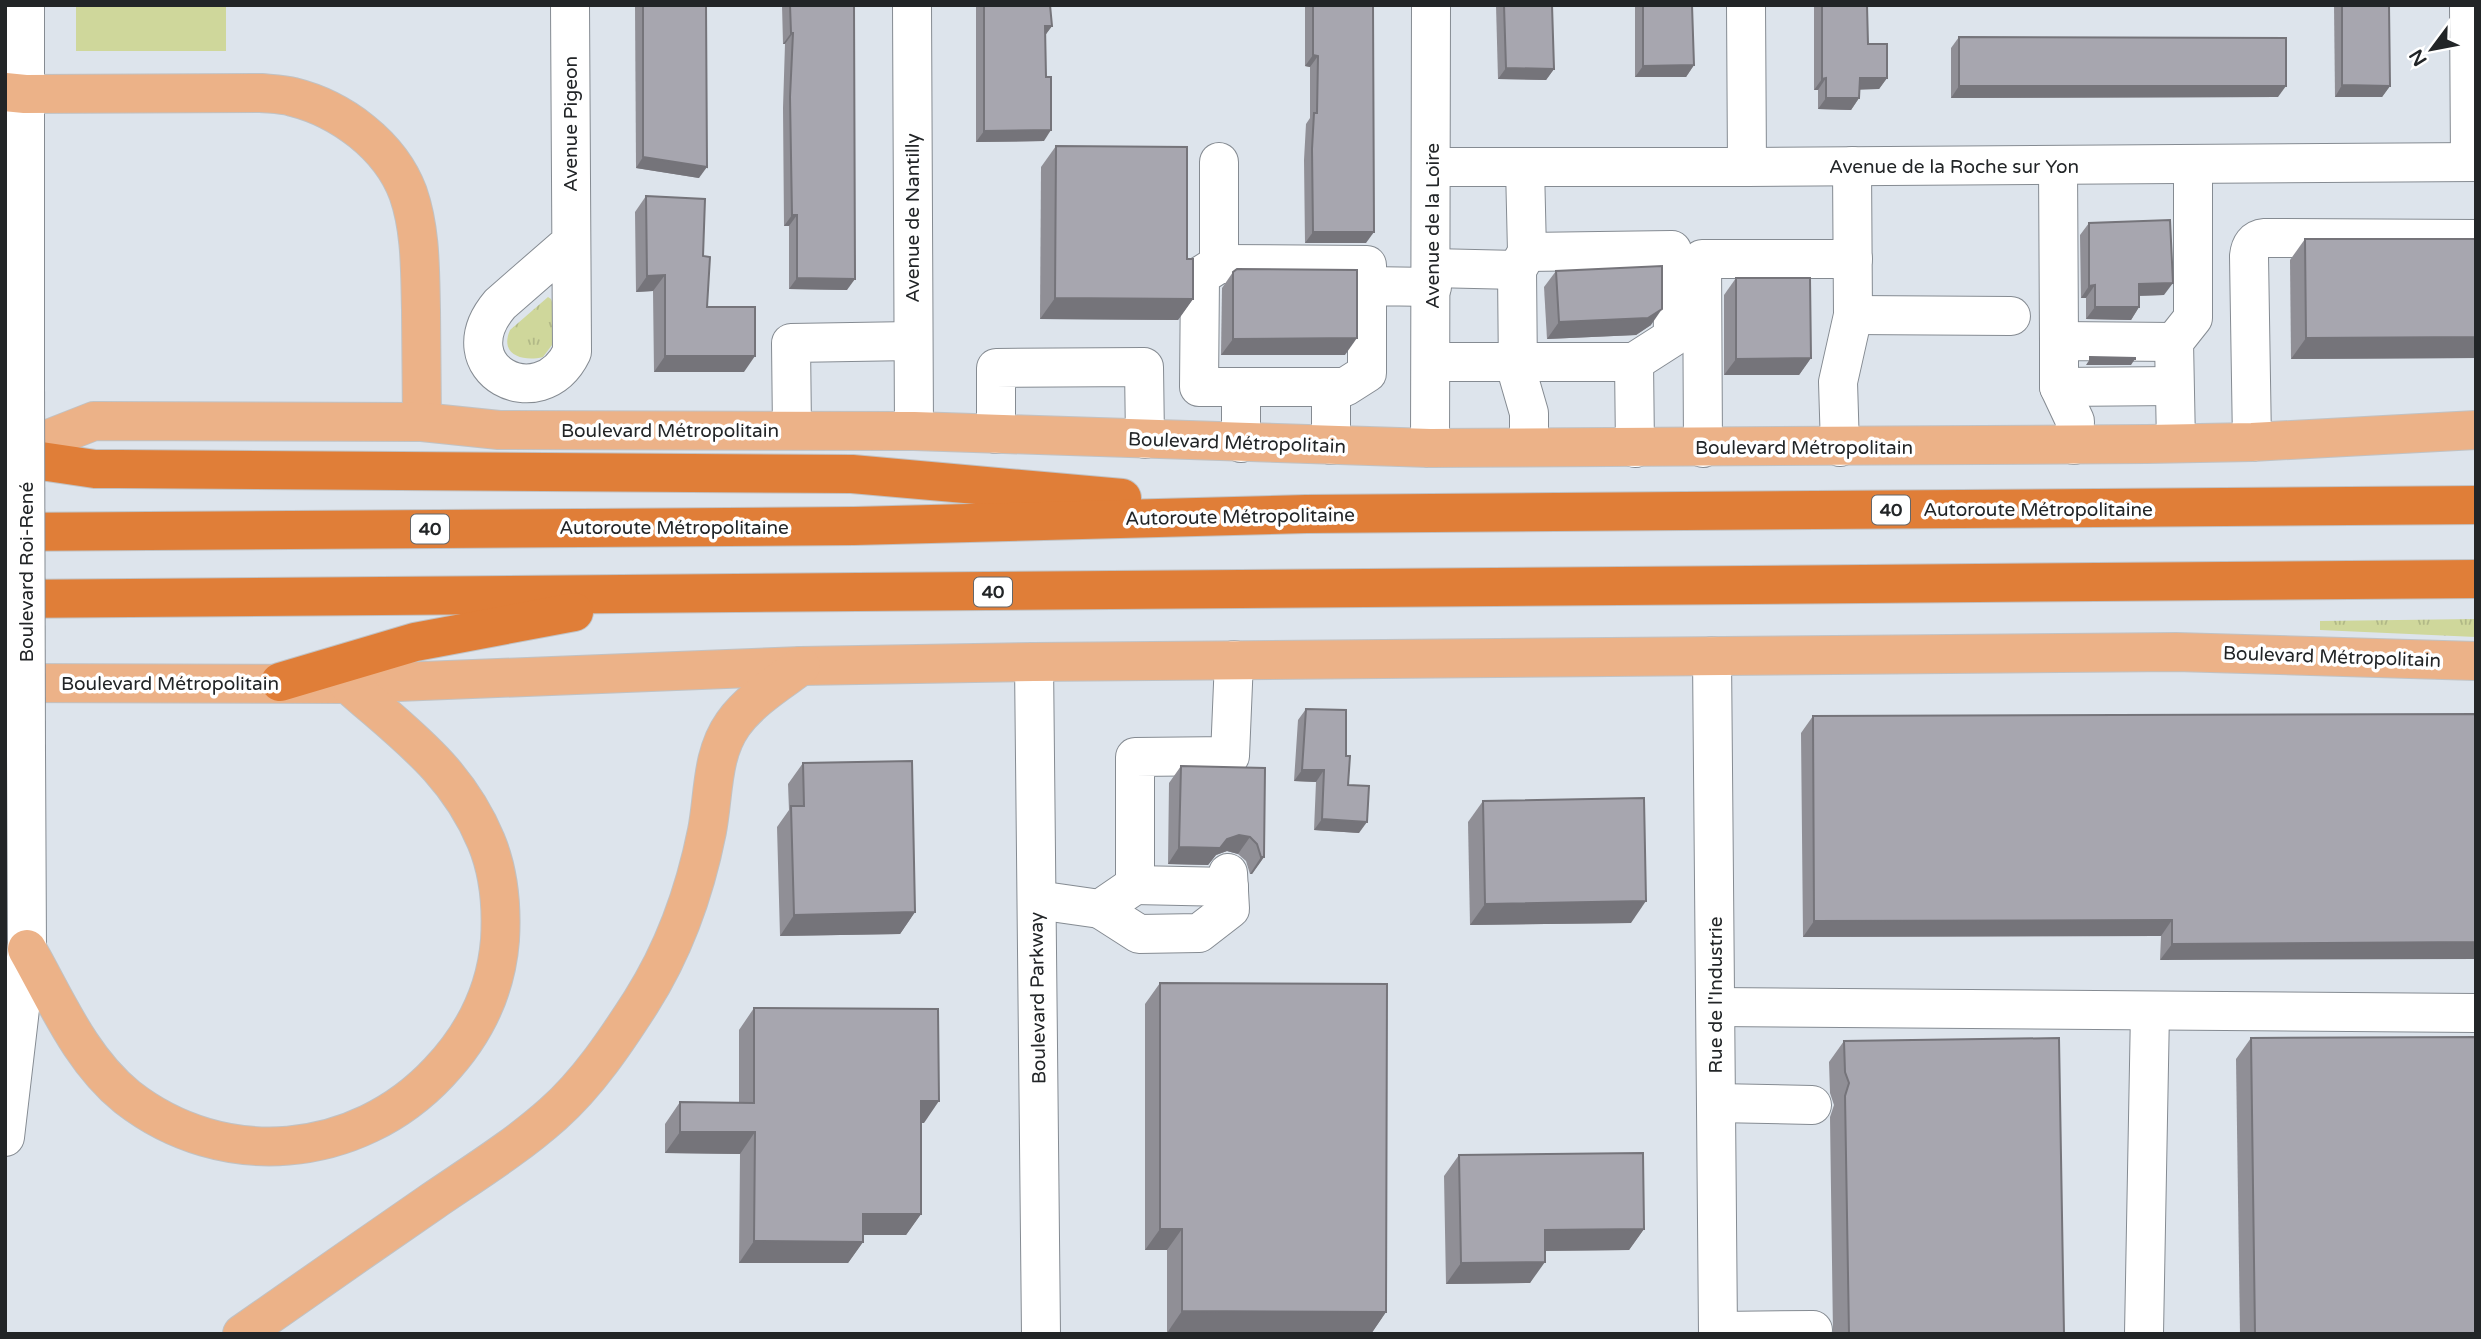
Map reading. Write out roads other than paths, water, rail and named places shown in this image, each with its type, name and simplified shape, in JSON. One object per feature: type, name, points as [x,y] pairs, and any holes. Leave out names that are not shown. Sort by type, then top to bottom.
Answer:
[{"type":"highway","points":[[6,456],[95,469],[852,474],[1306,514]]},
{"type":"highway","name":"Autoroute Métropolitaine","points":[[5,532],[854,526],[1306,514],[2476,505]]},
{"type":"highway","name":"40","points":[[5,599],[2476,579]]},
{"type":"highway","points":[[280,682],[415,642],[676,593]]},
{"type":"main road","points":[[12,98],[261,93],[291,96],[341,116],[383,152],[398,173],[414,215],[420,269],[422,422]]},
{"type":"main road","name":"Boulevard Métropolitain","points":[[6,456],[94,421],[422,422],[499,430],[914,432],[1430,448],[2252,442],[2476,430]]},
{"type":"main road","name":"Boulevard Métropolitain","points":[[5,683],[348,684],[801,666],[1234,660],[2176,652],[2476,661]]},
{"type":"main road","points":[[242,1334],[495,1159],[554,1114],[580,1087],[643,1000],[661,969],[680,926],[690,900],[708,829],[714,776],[721,747],[732,725],[761,696],[801,666]]},
{"type":"main road","points":[[27,949],[76,1037],[106,1077],[146,1110],[200,1136],[250,1146],[305,1145],[373,1123],[411,1099],[430,1083],[462,1046],[486,1001],[499,956],[499,891],[486,842],[461,794],[428,753],[348,684]]},
{"type":"street","name":"Boulevard Roi-René","points":[[5,1137],[27,949],[25,378],[12,98],[25,5]]},
{"type":"street","name":"Avenue Pigeon","points":[[570,5],[570,243]]},
{"type":"street","name":"Avenue de Nantilly","points":[[912,5],[914,432]]},
{"type":"street","name":"Avenue de la Loire","points":[[1430,448],[1431,5]]},
{"type":"street","points":[[1746,5],[1747,167]]},
{"type":"street","points":[[2469,5],[2473,162]]},
{"type":"street","points":[[1219,162],[1219,264]]},
{"type":"street","name":"Avenue de la Roche sur Yon","points":[[1432,167],[2473,162]]},
{"type":"street","points":[[2176,443],[2174,342],[2193,318],[2193,164]]},
{"type":"street","points":[[2058,165],[2059,387],[2075,421],[2074,445]]},
{"type":"street","points":[[1840,446],[1838,383],[1853,315],[1852,166]]},
{"type":"street","points":[[1525,167],[1518,375],[1529,413],[1529,447]]},
{"type":"street","points":[[2252,442],[2249,256],[2256,241],[2265,238],[2476,239]]},
{"type":"street","points":[[1367,286],[1522,261],[1672,250],[1673,337],[1634,362],[1432,362]]},
{"type":"street","points":[[1703,448],[1702,259],[1853,259]]},
{"type":"street","points":[[1219,264],[1367,265],[1367,373],[1345,387],[1199,387],[1200,276],[1219,264]]},
{"type":"street","points":[[1853,315],[2011,316]]},
{"type":"street","points":[[792,430],[791,343],[912,341]]},
{"type":"street","points":[[2059,341],[2174,342]]},
{"type":"street","points":[[1634,362],[1635,448]]},
{"type":"street","points":[[996,434],[996,368],[1144,367],[1145,439]]},
{"type":"street","points":[[2059,387],[2174,386]]},
{"type":"street","points":[[1241,387],[1241,443]]},
{"type":"street","points":[[1331,387],[1331,445]]},
{"type":"street","name":"Rue de l'Industrie","points":[[1712,656],[1718,1332]]},
{"type":"street","points":[[1135,885],[1135,757],[1230,770],[1234,660]]},
{"type":"street","name":"Boulevard Parkway","points":[[1034,662],[1041,1334]]},
{"type":"street","points":[[1037,900],[1100,909],[1139,934],[1199,933],[1230,909],[1229,880],[1135,885],[1100,909]]},
{"type":"street","points":[[1716,1007],[2476,1013]]},
{"type":"street","points":[[2144,1334],[2150,1011]]},
{"type":"street","points":[[1716,1103],[1812,1105]]},
{"type":"street","points":[[1718,1332],[1813,1330]]}]
